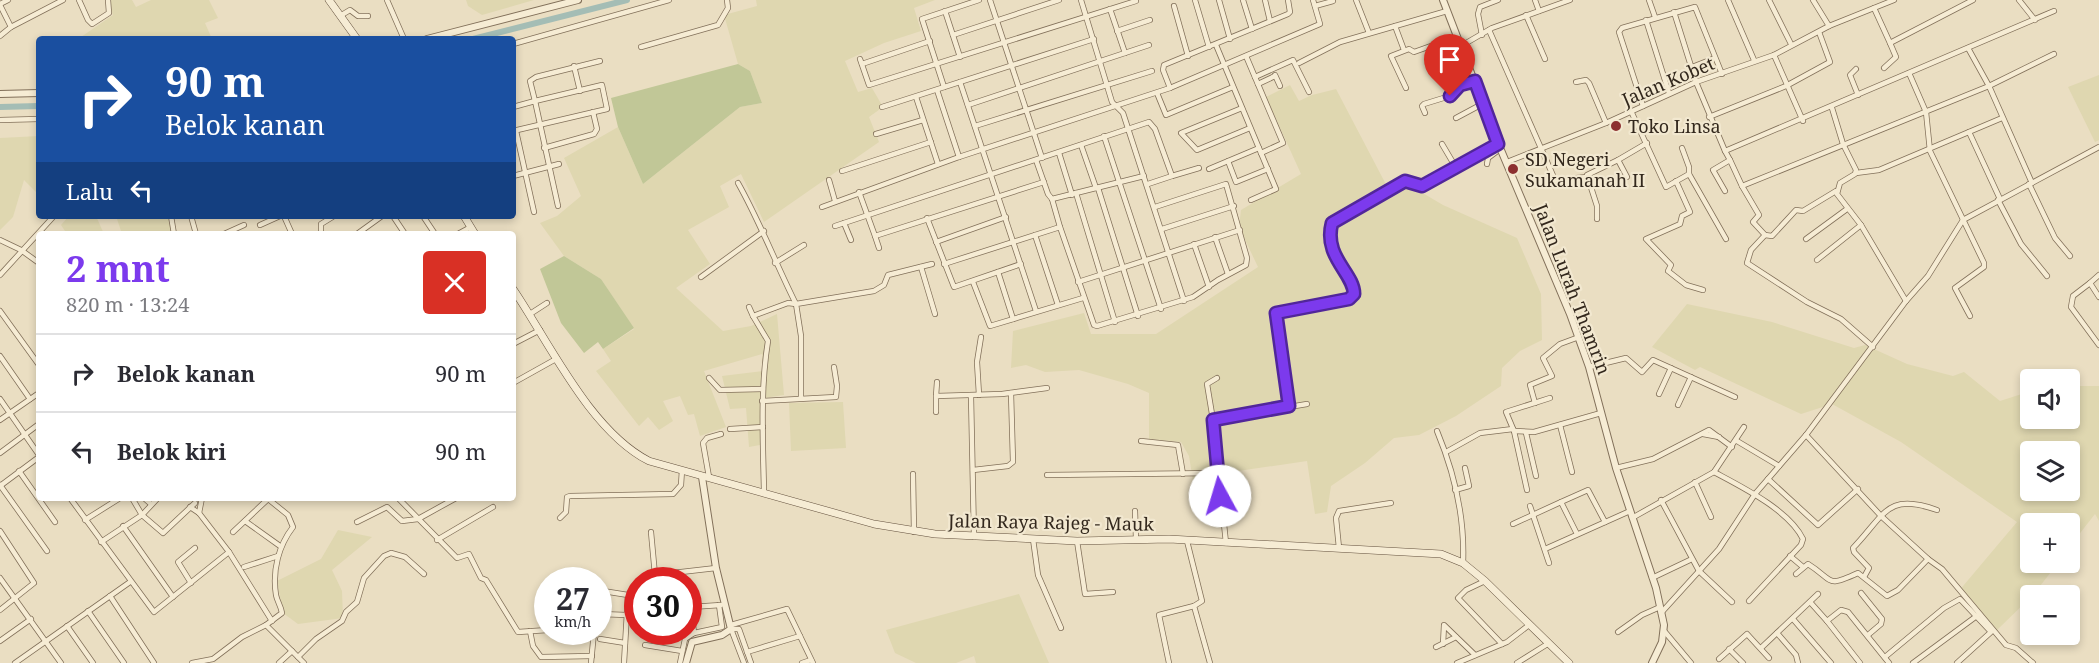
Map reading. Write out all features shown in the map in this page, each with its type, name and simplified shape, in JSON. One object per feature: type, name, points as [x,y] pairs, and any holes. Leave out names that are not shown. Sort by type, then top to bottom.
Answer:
[{"type":"main road","points":[[329,0],[355,36]]},
{"type":"main road","points":[[466,219],[473,231]]},
{"type":"main road","name":"Jalan Raya Rajeg - Mauk","points":[[516,294],[556,358],[604,423],[626,445],[649,461],[873,524],[914,532],[1077,541],[1136,539],[1187,541],[1430,552],[1448,555],[1463,563],[1485,581],[1569,663]]},
{"type":"street","points":[[8,0],[0,4],[11,27]]},
{"type":"street","points":[[0,36],[11,27],[63,0]]},
{"type":"street","points":[[79,0],[87,20],[92,24],[109,13],[108,0]]},
{"type":"street","points":[[387,0],[403,36]]},
{"type":"street","points":[[439,36],[578,0]]},
{"type":"street","points":[[516,43],[669,0]]},
{"type":"street","points":[[641,46],[718,25],[728,8],[727,0]]},
{"type":"street","points":[[944,87],[922,19],[979,0]]},
{"type":"street","points":[[990,0],[1027,110],[1044,182],[1052,199],[1083,298],[1094,325],[1138,316],[1184,301],[1228,274],[1242,269],[1248,261],[1234,206],[1225,184],[1155,207]]},
{"type":"street","points":[[953,35],[1059,0]]},
{"type":"street","points":[[1081,0],[1114,107],[1122,111],[1148,184],[1184,301]]},
{"type":"street","points":[[1196,0],[1209,47]]},
{"type":"street","points":[[1219,0],[1230,39]]},
{"type":"street","points":[[1243,0],[1252,29]]},
{"type":"street","points":[[1265,0],[1270,21]]},
{"type":"street","points":[[1170,88],[1163,67],[1290,12],[1288,0]]},
{"type":"street","points":[[1356,0],[1369,33]]},
{"type":"street","name":"Jalan Lurah Thamrin","points":[[1443,0],[1456,37],[1485,103],[1496,144],[1507,162],[1580,337],[1616,468],[1653,578],[1665,632]]},
{"type":"street","points":[[1478,0],[1482,35]]},
{"type":"street","points":[[1480,7],[1498,0]]},
{"type":"street","points":[[1535,0],[1539,11]]},
{"type":"street","points":[[1461,46],[1490,30],[1570,0]]},
{"type":"street","points":[[1651,0],[1655,17]]},
{"type":"street","points":[[1728,0],[1754,60]]},
{"type":"street","points":[[1769,0],[1791,44]]},
{"type":"street","points":[[1813,0],[1829,27]]},
{"type":"street","name":"Jalan Kobet","points":[[1507,162],[1606,123],[1696,82],[1754,60],[1774,55],[1791,44],[1894,0]]},
{"type":"street","points":[[1890,43],[1973,0]]},
{"type":"street","points":[[2019,0],[2034,20]]},
{"type":"street","points":[[860,59],[869,85],[1136,1]]},
{"type":"street","points":[[822,207],[958,157],[1170,88],[1320,24],[1314,3],[1333,1]]},
{"type":"street","points":[[1174,6],[1188,56]]},
{"type":"street","points":[[1643,106],[1619,30],[1655,17],[1695,8],[1722,74]]},
{"type":"street","points":[[1874,8],[1896,57],[1884,68]]},
{"type":"street","points":[[1110,9],[1125,53]]},
{"type":"street","points":[[340,16],[350,10],[358,16],[368,16]]},
{"type":"street","points":[[945,11],[960,57]]},
{"type":"street","points":[[1299,63],[1340,42],[1447,11]]},
{"type":"street","points":[[1725,152],[1803,121],[2054,11]]},
{"type":"street","points":[[1674,12],[1709,117],[1742,186],[1761,213],[1753,222],[1765,235],[1772,236],[1796,210],[1803,211],[1836,191],[1840,183],[1856,173],[1879,170],[2002,118]]},
{"type":"street","points":[[1526,15],[1545,59]]},
{"type":"street","points":[[1117,31],[1150,20]]},
{"type":"street","points":[[1646,20],[1669,93]]},
{"type":"street","points":[[1395,26],[1404,50]]},
{"type":"street","points":[[1490,30],[1556,182],[1587,177],[1647,143]]},
{"type":"street","points":[[1709,117],[1786,86],[1830,62],[1819,32]]},
{"type":"street","points":[[1406,88],[1391,57],[1410,48],[1414,52],[1456,37]]},
{"type":"street","points":[[882,107],[1094,39]]},
{"type":"street","points":[[862,64],[930,41]]},
{"type":"street","points":[[968,105],[1149,45]]},
{"type":"street","points":[[1216,45],[1276,189],[1251,200]]},
{"type":"street","points":[[1968,48],[1989,86],[2055,238],[2070,256]]},
{"type":"street","points":[[1742,186],[1989,86],[2054,54]]},
{"type":"street","points":[[1774,55],[1803,121]]},
{"type":"street","points":[[1209,169],[1283,143],[1246,56]]},
{"type":"street","points":[[1692,66],[1715,58]]},
{"type":"street","points":[[1255,77],[1293,60],[1309,92]]},
{"type":"street","points":[[558,206],[530,86],[532,78],[600,61]]},
{"type":"street","points":[[574,66],[580,91]]},
{"type":"street","points":[[1856,69],[1850,75],[1858,95]]},
{"type":"street","points":[[1272,70],[1280,86]]},
{"type":"street","points":[[975,126],[1152,71]]},
{"type":"street","points":[[1909,73],[1926,112],[1929,148],[1984,267],[1955,288],[1970,315]]},
{"type":"street","points":[[1257,84],[1275,76]]},
{"type":"street","points":[[1576,82],[1586,80],[1589,83],[1606,123]]},
{"type":"street","points":[[1425,113],[1422,106],[1424,104],[1443,99],[1453,94],[1460,85],[1475,81]]},
{"type":"street","points":[[960,82],[1036,311]]},
{"type":"street","points":[[516,105],[603,86],[608,107],[516,131]]},
{"type":"street","points":[[1157,93],[1166,115],[1233,87]]},
{"type":"street","points":[[937,90],[958,157]]},
{"type":"street","points":[[0,94],[36,93]]},
{"type":"street","points":[[915,97],[938,164]]},
{"type":"street","points":[[1456,118],[1485,103]]},
{"type":"street","points":[[1242,108],[1181,133],[1197,150],[1251,128]]},
{"type":"street","points":[[1832,108],[1843,144],[1856,173]]},
{"type":"street","points":[[1631,111],[1666,187],[1689,174]]},
{"type":"street","points":[[544,148],[594,134],[597,129],[593,112]]},
{"type":"street","points":[[0,120],[36,119]]},
{"type":"street","points":[[876,134],[923,120]]},
{"type":"street","points":[[834,226],[1149,122],[1153,124],[1172,176]]},
{"type":"street","points":[[1969,132],[2021,244],[2047,276]]},
{"type":"street","points":[[516,134],[534,212]]},
{"type":"street","points":[[1104,136],[1161,309]]},
{"type":"street","points":[[842,171],[931,142]]},
{"type":"street","points":[[1081,144],[1138,316]]},
{"type":"street","points":[[1442,144],[1455,166]]},
{"type":"street","points":[[1289,406],[1275,315],[1280,311],[1349,299],[1354,294],[1353,286],[1333,251],[1332,223],[1405,181],[1422,186],[1496,144],[1496,152],[1489,157],[1487,164]]},
{"type":"street","points":[[1682,148],[1689,167],[1689,174],[1726,239]]},
{"type":"street","points":[[1618,632],[1630,622],[1661,610],[1719,549],[1755,494],[1806,435],[1933,268],[1963,220],[2097,148],[2099,156]]},
{"type":"street","points":[[516,153],[521,152]]},
{"type":"street","points":[[1059,153],[1115,322]]},
{"type":"street","points":[[1725,191],[1713,170],[1730,159]]},
{"type":"street","points":[[1618,160],[1627,177]]},
{"type":"street","points":[[1227,161],[1236,182],[1268,169]]},
{"type":"street","points":[[516,175],[559,164]]},
{"type":"street","points":[[1148,184],[1199,168]]},
{"type":"street","points":[[1052,199],[1144,176]]},
{"type":"street","points":[[1587,177],[1597,206],[1597,219]]},
{"type":"street","points":[[829,180],[835,201]]},
{"type":"street","points":[[1676,181],[1690,212],[1682,216],[1680,224],[1646,239],[1671,265],[1668,271],[1686,285],[1703,290]]},
{"type":"street","points":[[875,236],[1044,182]]},
{"type":"street","points":[[738,183],[764,231],[775,263],[796,304],[801,336],[801,398]]},
{"type":"street","points":[[1836,191],[1847,209],[1862,225],[1906,301]]},
{"type":"street","points":[[859,192],[879,248]]},
{"type":"street","points":[[1162,228],[1234,206]]},
{"type":"street","points":[[1806,239],[1847,209]]},
{"type":"street","points":[[936,242],[1005,217]]},
{"type":"street","points":[[927,218],[954,287],[1021,264]]},
{"type":"street","points":[[39,231],[51,219]]},
{"type":"street","points":[[260,225],[275,219]]},
{"type":"street","points":[[321,231],[321,224],[329,219]]},
{"type":"street","points":[[361,231],[378,219]]},
{"type":"street","points":[[844,223],[851,240]]},
{"type":"street","points":[[231,231],[244,225]]},
{"type":"street","points":[[1817,260],[1862,225]]},
{"type":"street","points":[[464,231],[471,227]]},
{"type":"street","points":[[944,264],[1060,227]]},
{"type":"street","points":[[1078,282],[1240,230]]},
{"type":"street","points":[[701,277],[764,231]]},
{"type":"street","points":[[0,275],[36,235]]},
{"type":"street","points":[[1035,235],[1058,305]]},
{"type":"street","points":[[1765,235],[1751,250],[1748,263],[1807,302],[1841,319],[1873,347]]},
{"type":"street","points":[[1215,237],[1228,274]]},
{"type":"street","points":[[0,240],[21,250],[36,261]]},
{"type":"street","points":[[1194,244],[1209,287]]},
{"type":"street","points":[[775,263],[804,245]]},
{"type":"street","points":[[753,316],[788,303],[796,304],[874,291],[884,285],[888,275],[932,264]]},
{"type":"street","points":[[921,267],[935,314]]},
{"type":"street","points":[[998,272],[1013,319]]},
{"type":"street","points":[[2099,275],[2073,296],[2071,308],[2099,345]]},
{"type":"street","points":[[973,282],[989,325],[1083,298]]},
{"type":"street","points":[[2090,283],[2099,297]]},
{"type":"street","points":[[530,314],[547,303]]},
{"type":"street","points":[[749,307],[768,340],[764,353],[762,389],[764,492]]},
{"type":"street","points":[[0,311],[36,359]]},
{"type":"street","points":[[516,342],[540,330]]},
{"type":"street","points":[[979,395],[977,362],[981,337]]},
{"type":"street","points":[[1535,403],[1530,385],[1552,376],[1543,358],[1560,344],[1580,337]]},
{"type":"street","points":[[0,356],[30,399]]},
{"type":"street","points":[[516,381],[556,358]]},
{"type":"street","points":[[1589,367],[1626,358],[1639,372],[1644,371],[1653,360],[1735,397]]},
{"type":"street","points":[[762,401],[836,397],[834,367]]},
{"type":"street","points":[[1659,394],[1671,368]]},
{"type":"street","points":[[1678,405],[1691,377]]},
{"type":"street","points":[[709,378],[720,390],[762,389]]},
{"type":"street","points":[[1217,378],[1207,384],[1226,543]]},
{"type":"street","points":[[936,412],[937,382]]},
{"type":"street","points":[[936,396],[971,396],[1047,388]]},
{"type":"street","points":[[973,470],[1008,466],[1013,462],[1011,393]]},
{"type":"street","points":[[0,420],[36,395]]},
{"type":"street","points":[[971,396],[974,537]]},
{"type":"street","points":[[1527,490],[1514,430],[1506,412],[1550,398]]},
{"type":"street","points":[[0,399],[36,452]]},
{"type":"street","points":[[1213,420],[1307,404]]},
{"type":"street","points":[[1446,452],[1480,433],[1514,430],[1526,433],[1601,413]]},
{"type":"street","points":[[1560,425],[1572,472]]},
{"type":"street","points":[[0,453],[36,426]]},
{"type":"street","points":[[1632,519],[1661,500],[1714,472],[1737,441],[1744,427]]},
{"type":"street","points":[[730,429],[763,428]]},
{"type":"street","points":[[1437,431],[1446,452],[1455,490],[1463,533],[1463,563]]},
{"type":"street","points":[[1526,433],[1536,476]]},
{"type":"street","points":[[702,631],[722,627],[722,605],[703,443],[707,438],[722,434]]},
{"type":"street","points":[[1616,468],[1644,462],[1703,434],[1719,437],[1732,447]]},
{"type":"street","points":[[1806,435],[1881,516],[1942,569],[2006,645],[2016,648],[2033,663]]},
{"type":"street","points":[[1141,441],[1179,446],[1183,474]]},
{"type":"street","points":[[1737,441],[1779,466]]},
{"type":"street","points":[[36,458],[0,485],[46,551]]},
{"type":"street","points":[[1455,490],[1469,486],[1465,468]]},
{"type":"street","points":[[560,518],[566,512],[567,497],[570,496],[673,494],[681,485],[682,470]]},
{"type":"street","points":[[19,471],[36,495]]},
{"type":"street","points":[[1714,472],[1755,494],[1790,523],[1803,542],[1749,601]]},
{"type":"street","points":[[1047,475],[1218,473]]},
{"type":"street","points":[[913,474],[914,532]]},
{"type":"street","points":[[1768,479],[1818,525],[1858,489]]},
{"type":"street","points":[[1695,482],[1712,517]]},
{"type":"street","points":[[1513,524],[1588,490],[1605,522]]},
{"type":"street","points":[[1661,500],[1699,571],[1732,602]]},
{"type":"street","points":[[40,501],[55,522]]},
{"type":"street","points":[[73,501],[152,612],[229,552]]},
{"type":"street","points":[[85,520],[115,501]]},
{"type":"street","points":[[134,501],[142,515],[163,533],[195,503]]},
{"type":"street","points":[[148,501],[151,504]]},
{"type":"street","points":[[101,542],[142,515],[154,501]]},
{"type":"street","points":[[199,513],[201,501]]},
{"type":"street","points":[[233,532],[265,501]]},
{"type":"street","points":[[192,663],[216,657],[242,637],[266,626],[282,613],[276,594],[278,556],[280,546],[293,526],[293,522],[284,511],[270,501]]},
{"type":"street","points":[[403,501],[437,540],[457,558],[470,554],[481,578],[486,580],[518,632],[534,631]]},
{"type":"street","points":[[357,522],[387,507],[402,522],[418,519],[451,501]]},
{"type":"street","points":[[1561,502],[1577,534]]},
{"type":"street","points":[[1864,577],[1869,568],[1852,550],[1881,516],[1901,502],[1937,510]]},
{"type":"street","points":[[1339,548],[1336,526],[1339,511],[1391,503]]},
{"type":"street","points":[[1530,506],[1549,563]]},
{"type":"street","points":[[190,507],[199,513],[229,552],[272,621]]},
{"type":"street","points":[[437,540],[493,507]]},
{"type":"street","points":[[1135,511],[1136,539]]},
{"type":"street","points":[[1545,549],[1630,511]]},
{"type":"street","points":[[245,521],[280,546]]},
{"type":"street","points":[[123,526],[173,597]]},
{"type":"street","points":[[0,531],[34,579],[33,586],[0,609]]},
{"type":"street","points":[[651,532],[655,575],[716,568]]},
{"type":"street","points":[[1033,538],[1038,575],[1060,628]]},
{"type":"street","points":[[1077,541],[1085,594],[1113,592]]},
{"type":"street","points":[[1169,663],[1159,615],[1202,602],[1187,541]]},
{"type":"street","points":[[191,583],[178,562],[195,548]]},
{"type":"street","points":[[298,657],[316,639],[342,621],[346,612],[357,602],[364,578],[384,556],[391,553],[405,557],[424,574]]},
{"type":"street","points":[[244,567],[278,556]]},
{"type":"street","points":[[1790,556],[1803,567]]},
{"type":"street","points":[[1653,578],[1692,558]]},
{"type":"street","points":[[1796,574],[1809,564],[1830,581],[1840,582],[1858,573],[1880,592],[1891,596],[1928,559]]},
{"type":"street","points":[[0,579],[61,663]]},
{"type":"street","points":[[1485,581],[1466,590],[1458,598],[1503,644]]},
{"type":"street","points":[[15,663],[130,582]]},
{"type":"street","points":[[1861,593],[1883,622],[1868,635]]},
{"type":"street","points":[[1761,648],[1818,594]]},
{"type":"street","points":[[110,596],[154,663]]},
{"type":"street","points":[[1885,657],[1956,599],[1960,599],[1979,614],[1989,629],[1990,636],[1957,663]]},
{"type":"street","points":[[1810,602],[1860,663]]},
{"type":"street","points":[[702,606],[722,605]]},
{"type":"street","points":[[722,605],[744,663]]},
{"type":"street","points":[[1194,606],[1210,663]]},
{"type":"street","points":[[686,663],[692,642],[722,635],[731,627],[786,609],[790,612],[812,662],[802,663]]},
{"type":"street","points":[[1827,621],[1843,610],[1868,635],[1889,663]]},
{"type":"street","points":[[88,611],[124,663]]},
{"type":"street","points":[[1913,663],[1979,614]]},
{"type":"street","points":[[0,641],[31,619]]},
{"type":"street","points":[[1793,619],[1831,663]]},
{"type":"street","points":[[1443,644],[1443,625],[1475,655]]},
{"type":"street","points":[[1457,663],[1503,644],[1529,625]]},
{"type":"street","points":[[67,626],[93,663]]},
{"type":"street","points":[[266,626],[304,663]]},
{"type":"street","points":[[731,627],[740,629],[751,663]]},
{"type":"street","points":[[530,631],[533,646],[541,657],[591,656]]},
{"type":"street","points":[[1652,663],[1665,632],[1691,663]]},
{"type":"street","points":[[1777,633],[1796,655],[1798,663]]},
{"type":"street","points":[[1719,659],[1747,634],[1769,658]]},
{"type":"street","points":[[747,652],[800,636]]},
{"type":"street","points":[[1436,647],[1456,637]]},
{"type":"street","points":[[1517,663],[1549,642]]},
{"type":"street","points":[[591,663],[592,645]]},
{"type":"street","points":[[624,663],[625,645]]},
{"type":"street","points":[[645,645],[682,651]]},
{"type":"street","points":[[680,663],[684,645]]},
{"type":"street","points":[[1729,649],[1743,663]]},
{"type":"street","points":[[279,663],[292,651]]},
{"type":"shaded area","points":[[107,0],[132,0],[136,7],[151,0],[209,0],[218,18],[205,23],[211,36],[82,36],[113,15]]},
{"type":"shaded area","points":[[466,0],[534,0],[482,15],[468,6]]},
{"type":"shaded area","points":[[756,0],[935,0],[914,8],[921,31],[884,43],[845,61],[858,92],[872,88],[883,107],[869,117],[879,142],[764,222],[741,174],[720,186],[729,207],[688,230],[710,264],[676,288],[723,331],[751,326],[777,314],[784,395],[763,398],[765,444],[749,447],[746,408],[730,409],[722,376],[763,371],[762,354],[704,371],[726,427],[700,436],[694,414],[688,415],[680,396],[663,401],[673,421],[659,430],[648,417],[639,426],[596,371],[611,361],[603,349],[634,329],[601,279],[564,256],[540,223],[557,216],[581,196],[564,158],[618,127],[643,184],[740,107],[762,103],[750,71],[738,64],[724,15],[757,6]]},
{"type":"shaded area","points":[[2099,75],[2099,140],[2095,142],[2068,87]]},
{"type":"shaded area","points":[[1290,85],[1299,101],[1336,89],[1391,194],[1404,182],[1443,205],[1517,238],[1541,294],[1542,340],[1520,351],[1502,368],[1501,386],[1456,416],[1419,435],[1394,438],[1365,463],[1331,486],[1327,512],[1315,514],[1307,461],[1218,474],[1222,506],[1197,506],[1189,456],[1181,442],[1149,439],[1149,393],[1128,384],[1079,370],[1045,372],[1026,365],[1011,368],[1013,331],[1084,313],[1091,334],[1156,334],[1258,267],[1239,227],[1241,210],[1301,174],[1266,97]]},
{"type":"shaded area","points":[[36,136],[36,192],[24,180],[13,217],[0,230],[0,138]]},
{"type":"shaded area","points":[[66,219],[97,219],[103,231],[65,231],[61,225]]},
{"type":"shaded area","points":[[117,219],[169,219],[171,231],[121,231]]},
{"type":"shaded area","points":[[1687,304],[1772,322],[1854,348],[1865,345],[1907,364],[1953,376],[1964,372],[2000,401],[2020,395],[2020,429],[2080,429],[2080,386],[2099,386],[2099,521],[2095,514],[2080,533],[2080,513],[2020,513],[2020,573],[2050,573],[2041,585],[2020,585],[2020,608],[1996,631],[1958,592],[2017,522],[1901,442],[1832,404],[1801,414],[1700,367],[1695,370],[1652,347]]},
{"type":"shaded area","points":[[843,402],[846,448],[791,451],[789,403]]},
{"type":"shaded area","points":[[338,530],[372,537],[332,570],[342,591],[343,618],[298,624],[283,613],[277,581],[321,559]]},
{"type":"shaded area","points":[[1019,594],[1049,663],[976,663],[974,656],[956,663],[916,663],[895,653],[886,630]]},
{"type":"green space","points":[[738,64],[750,71],[762,103],[740,107],[643,184],[618,127],[611,98]]},
{"type":"green space","points":[[564,256],[601,279],[634,328],[603,349],[598,342],[584,353],[561,323],[540,269]]},
{"type":"waterway","points":[[485,36],[627,0]]},
{"type":"waterway","points":[[0,107],[36,106]]},
{"type":"place","name":"Toko Linsa","points":[[1616,126]]},
{"type":"place","name":"SD Negeri Sukamanah II","points":[[1513,169]]},
{"type":"route","points":[[1220,496],[1213,420],[1289,406],[1276,313],[1349,299],[1354,294],[1353,286],[1333,251],[1332,223],[1407,180],[1422,186],[1498,144],[1485,103],[1475,81],[1460,85],[1450,96]]}]
